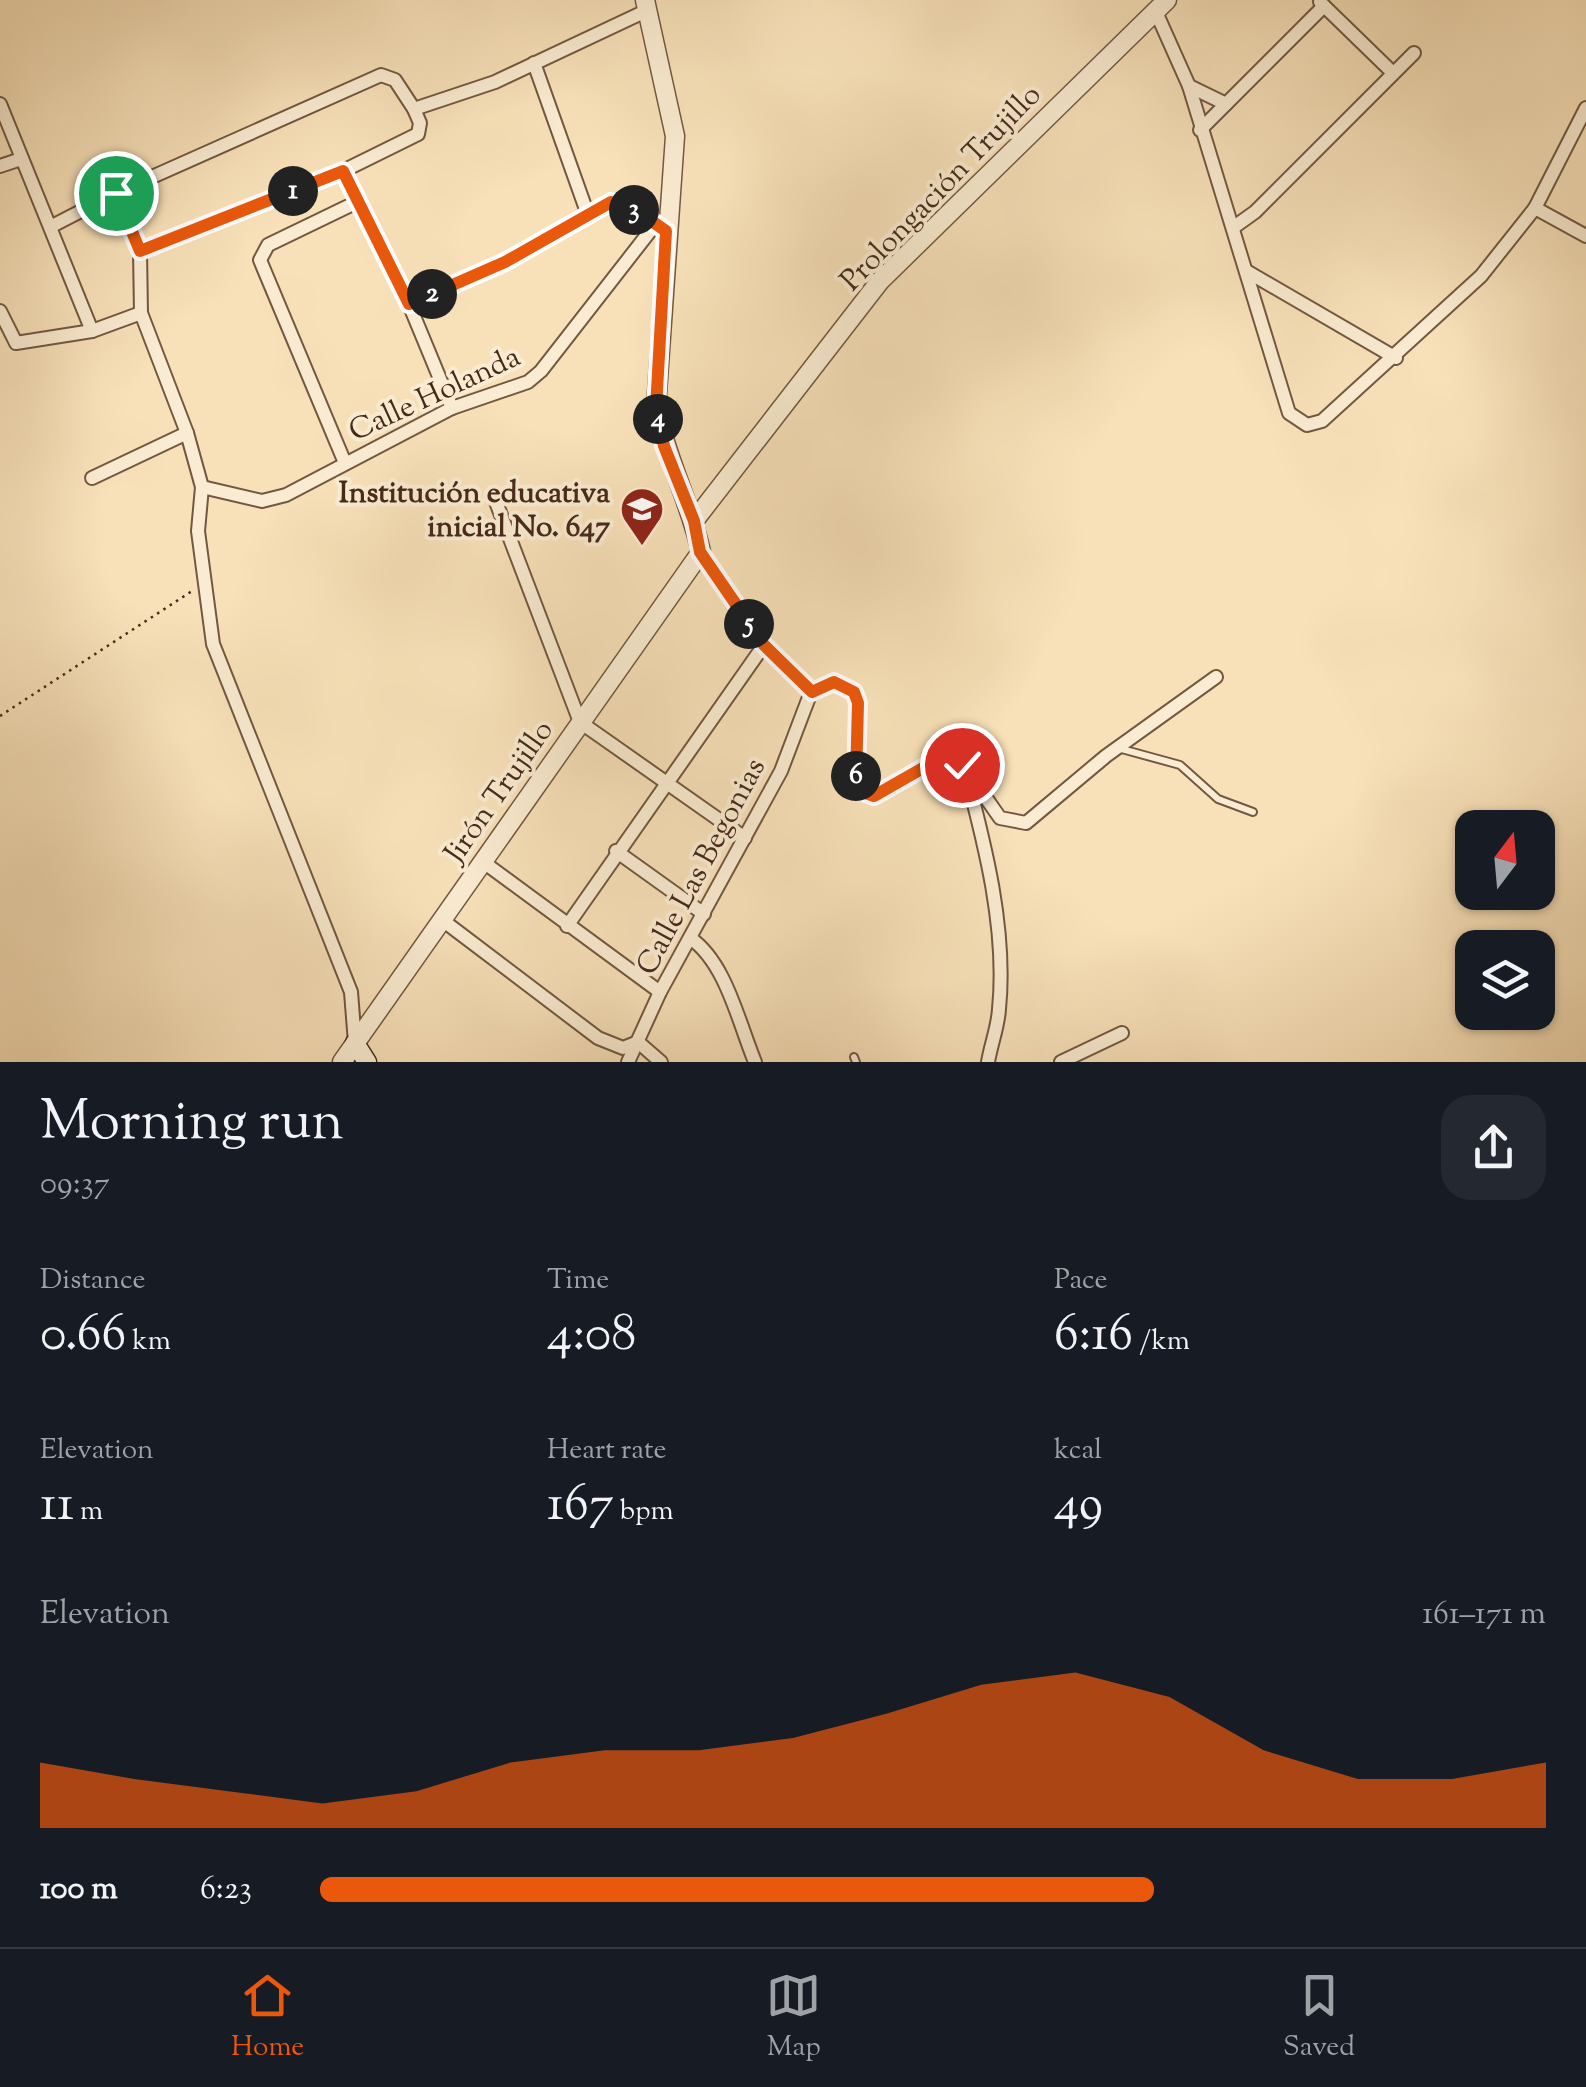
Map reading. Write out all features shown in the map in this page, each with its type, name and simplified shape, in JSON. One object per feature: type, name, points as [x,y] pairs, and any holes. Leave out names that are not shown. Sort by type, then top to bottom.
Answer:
[{"type":"street","points":[[1200,130],[1321,3],[1392,72]]},
{"type":"street","points":[[414,109],[534,64],[646,5],[675,136],[660,229],[664,257],[656,408],[664,446],[694,521],[700,552],[764,645],[812,692],[834,682],[854,692],[858,703],[856,781],[864,794],[874,796],[944,756],[958,761],[1000,818],[1019,824],[1046,808],[1117,748],[1216,677]]},
{"type":"street","points":[[1162,6],[1289,413],[1306,425],[1322,421],[1396,358],[1481,276],[1536,208],[1586,108]]},
{"type":"street","name":"Prolongación Trujillo","points":[[694,521],[880,281],[1162,6]]},
{"type":"street","points":[[1234,227],[1255,212],[1414,53]]},
{"type":"street","points":[[534,64],[588,215]]},
{"type":"street","points":[[52,226],[116,193],[381,75],[395,80],[414,109],[420,123],[418,134],[343,171],[140,251]]},
{"type":"street","points":[[1188,86],[1226,104]]},
{"type":"street","points":[[0,104],[92,330]]},
{"type":"street","points":[[0,166],[21,159]]},
{"type":"street","points":[[343,171],[409,304],[452,408]]},
{"type":"street","points":[[116,193],[140,251],[141,313],[187,433],[202,487],[198,531],[212,644],[351,992],[355,1043],[366,1062]]},
{"type":"street","points":[[346,463],[260,260],[268,245],[357,202]]},
{"type":"street","points":[[409,304],[505,262],[611,202],[622,202],[660,229]]},
{"type":"street","points":[[1536,208],[1586,236]]},
{"type":"street","name":"Calle Holanda","points":[[202,487],[262,501],[286,495],[452,408],[528,382],[541,371],[618,268],[660,229]]},
{"type":"street","points":[[640,248],[664,257]]},
{"type":"street","points":[[1248,272],[1396,358]]},
{"type":"street","points":[[0,311],[16,342],[92,330],[141,313]]},
{"type":"street","points":[[92,478],[187,433]]},
{"type":"street","points":[[496,502],[580,722],[746,838]]},
{"type":"street","name":"Jirón Trujillo","points":[[342,1062],[700,552]]},
{"type":"street","points":[[567,926],[616,850],[764,645]]},
{"type":"street","name":"Calle Las Begonias","points":[[628,1062],[660,992],[780,771],[812,692]]},
{"type":"street","points":[[965,769],[992,895],[1000,966],[998,1025],[988,1062]]},
{"type":"street","points":[[616,850],[704,914]]},
{"type":"street","points":[[482,861],[660,992]]},
{"type":"street","points":[[441,919],[598,1038],[623,1048],[638,1042],[661,1062]]},
{"type":"street","points":[[690,938],[706,951],[718,973],[755,1062]]},
{"type":"street","points":[[1061,1062],[1122,1033]]},
{"type":"lane","points":[[1117,748],[1180,765],[1218,800],[1254,812]]},
{"type":"path","points":[[0,716],[205,583]]},
{"type":"place","name":"Institución educativa inicial No. 647","points":[[642,547]]},
{"type":"route","points":[[116,193],[140,251],[343,171],[409,304],[505,262],[611,202],[630,206],[666,231],[656,408],[664,446],[694,521],[700,552],[764,645],[790,672],[812,692],[823,683],[834,682],[845,684],[854,692],[858,703],[856,781],[860,791],[874,796],[944,756],[962,765]]}]
